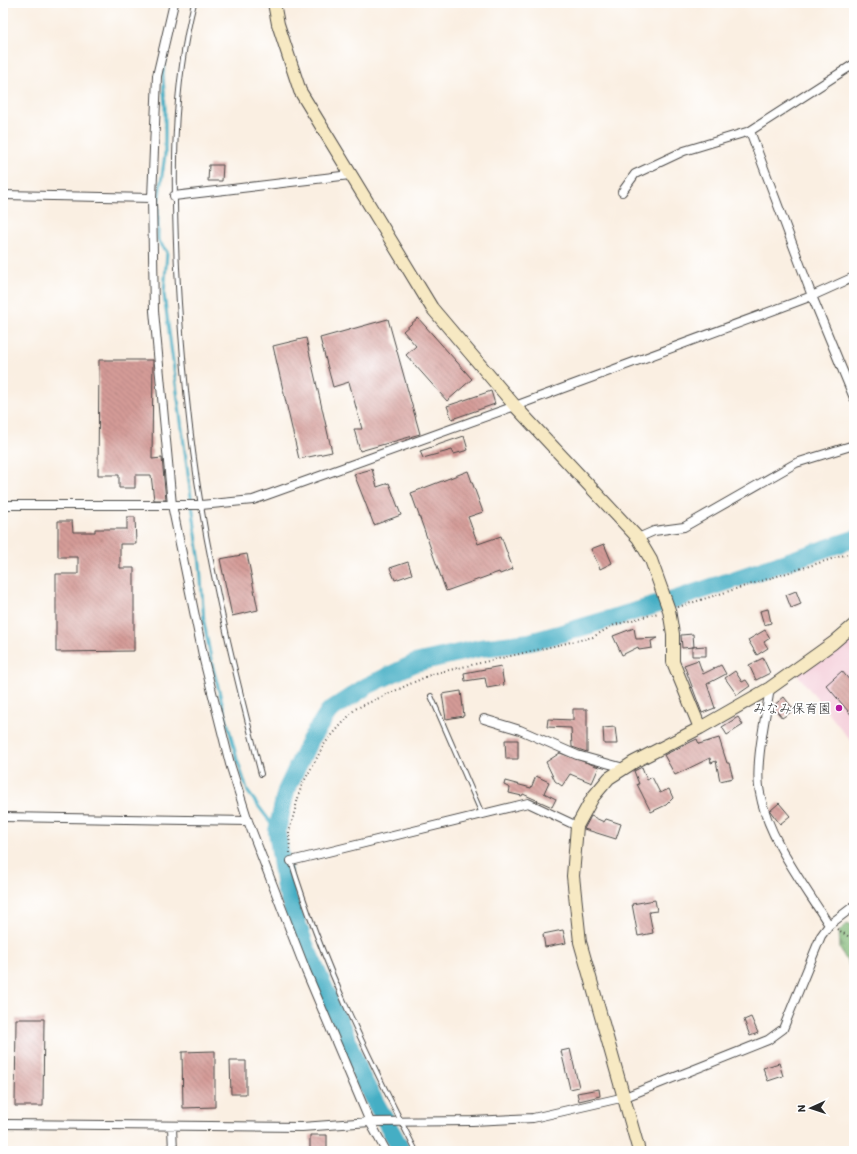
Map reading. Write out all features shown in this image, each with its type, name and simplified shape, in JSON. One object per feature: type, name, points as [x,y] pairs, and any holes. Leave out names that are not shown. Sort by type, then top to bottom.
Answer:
[{"type":"street","points":[[174,3],[156,76],[152,198],[154,311],[174,505],[206,668],[230,764],[248,821],[306,971],[370,1122],[386,1151]]},
{"type":"street","points":[[274,3],[278,24],[300,91],[432,308],[515,406],[638,538],[651,560],[669,610],[673,634],[673,662],[700,728]]},
{"type":"street","points":[[622,192],[634,174],[684,151],[750,131],[854,64]]},
{"type":"street","points":[[750,131],[812,296],[854,398]]},
{"type":"street","points":[[174,196],[350,175]]},
{"type":"street","points":[[3,195],[152,198]]},
{"type":"street","points":[[3,505],[201,505],[253,500],[515,406],[812,296],[854,277]]},
{"type":"street","points":[[638,538],[654,531],[684,527],[796,463],[854,444]]},
{"type":"street","points":[[639,1151],[580,942],[573,876],[577,826],[593,797],[609,778],[624,768],[700,728],[770,688],[833,643],[854,625]]},
{"type":"street","points":[[770,688],[758,773],[760,793],[771,831],[829,925]]},
{"type":"street","points":[[484,719],[520,730],[577,755],[624,768]]},
{"type":"street","points":[[291,861],[528,803],[577,826]]},
{"type":"street","points":[[3,817],[248,821]]},
{"type":"street","points":[[3,1124],[172,1127],[302,1127],[370,1122],[472,1121],[533,1118],[625,1097],[768,1040],[783,1029],[822,936],[829,925],[854,906]]},
{"type":"street","points":[[172,1127],[173,1151]]},
{"type":"lane","points":[[194,3],[185,40],[177,107],[174,196],[181,349],[201,505],[231,660],[261,774]]},
{"type":"lane","points":[[431,696],[482,814]]},
{"type":"lane","points":[[291,861],[305,907],[355,1030],[416,1151]]},
{"type":"path","points":[[291,861],[289,832],[301,787],[325,743],[355,709],[432,674],[593,636],[614,625],[669,610],[854,552]]},
{"type":"path","points":[[829,925],[854,940]]},
{"type":"shaded area","name":"みなみ保育園","points":[[854,625],[854,745],[794,670]]},
{"type":"green space","points":[[847,924],[854,925],[854,974],[840,949],[839,931]]},
{"type":"building","points":[[209,165],[223,165],[222,181],[208,181]]},
{"type":"building","points":[[418,318],[472,379],[447,401],[406,355],[416,346],[403,331]]},
{"type":"building","points":[[388,319],[420,434],[360,451],[354,429],[362,429],[349,382],[333,387],[320,338]]},
{"type":"building","points":[[306,338],[332,452],[299,459],[273,346]]},
{"type":"building","points":[[99,360],[153,360],[152,459],[162,458],[166,500],[154,500],[151,475],[135,475],[135,488],[119,488],[119,475],[98,475]]},
{"type":"building","points":[[491,391],[495,404],[452,419],[447,406]]},
{"type":"building","points":[[464,436],[468,450],[454,454],[452,450],[423,458],[420,451]]},
{"type":"building","points":[[372,469],[377,487],[389,483],[401,515],[374,525],[354,474]]},
{"type":"building","points":[[468,471],[483,512],[468,517],[478,544],[501,536],[513,569],[500,574],[499,572],[446,591],[411,493]]},
{"type":"building","points":[[127,517],[135,517],[136,544],[120,544],[120,568],[134,568],[134,651],[56,652],[56,574],[78,574],[78,557],[58,557],[58,521],[72,521],[73,532],[95,532],[95,529],[127,529]]},
{"type":"building","points":[[604,544],[612,563],[600,569],[591,549]]},
{"type":"building","points":[[247,554],[258,610],[232,616],[220,559]]},
{"type":"building","points":[[408,562],[412,574],[395,580],[390,568]]},
{"type":"building","points":[[796,591],[801,604],[791,608],[786,595]]},
{"type":"building","points":[[768,609],[771,623],[764,625],[760,611]]},
{"type":"building","points":[[634,628],[636,639],[658,638],[651,641],[652,648],[639,650],[638,647],[622,655],[613,636]]},
{"type":"building","points":[[765,630],[770,638],[764,642],[768,648],[757,655],[748,640]]},
{"type":"building","points":[[693,634],[694,647],[682,648],[681,635]]},
{"type":"building","points":[[706,646],[706,656],[692,656],[692,647]]},
{"type":"building","points":[[763,658],[770,673],[756,680],[749,665]]},
{"type":"building","points":[[698,660],[703,674],[721,665],[726,674],[707,684],[715,708],[702,713],[684,665]]},
{"type":"building","points":[[501,666],[504,685],[487,688],[485,678],[465,681],[464,673]]},
{"type":"building","points":[[735,671],[742,682],[746,680],[750,686],[737,695],[725,678]]},
{"type":"building","points":[[842,671],[854,686],[854,718],[826,685]]},
{"type":"building","points":[[461,691],[464,716],[446,719],[442,694]]},
{"type":"building","points":[[784,697],[794,710],[782,718],[773,706]]},
{"type":"building","points":[[573,709],[587,709],[587,752],[572,747],[571,728],[547,727],[548,719],[573,720]]},
{"type":"building","points":[[738,717],[743,725],[727,735],[722,727]]},
{"type":"building","points":[[615,727],[617,744],[604,744],[603,728]]},
{"type":"building","points":[[719,738],[733,778],[720,781],[716,761],[711,763],[710,758],[675,775],[664,755],[697,739],[699,744]]},
{"type":"building","points":[[505,740],[518,740],[518,759],[506,759]]},
{"type":"building","points":[[560,753],[599,767],[592,783],[570,774],[562,786],[555,781],[546,762]]},
{"type":"building","points":[[642,767],[647,780],[652,777],[660,793],[669,789],[673,798],[666,805],[651,812],[637,784],[639,784],[634,771]]},
{"type":"building","points":[[536,776],[549,782],[544,793],[556,799],[552,807],[523,794],[522,796],[509,793],[510,788],[504,785],[505,781],[531,788]]},
{"type":"building","points":[[779,803],[790,816],[780,824],[770,811]]},
{"type":"building","points":[[591,816],[604,822],[606,819],[621,824],[616,839],[584,829]]},
{"type":"building","points":[[655,900],[657,911],[649,912],[653,933],[638,936],[632,904]]},
{"type":"building","points":[[563,930],[566,943],[545,947],[543,934]]},
{"type":"building","points":[[751,1017],[758,1033],[750,1036],[744,1020]]},
{"type":"building","points":[[16,1019],[44,1019],[43,1106],[15,1106]]},
{"type":"building","points":[[570,1049],[579,1087],[570,1089],[561,1051]]},
{"type":"building","points":[[215,1051],[215,1107],[183,1108],[182,1052]]},
{"type":"building","points":[[230,1061],[246,1061],[246,1094],[231,1094]]},
{"type":"building","points":[[779,1063],[783,1076],[768,1081],[763,1068]]},
{"type":"building","points":[[599,1089],[600,1096],[579,1101],[577,1093]]},
{"type":"building","points":[[310,1135],[327,1135],[327,1151],[310,1151]]},
{"type":"waterway","points":[[166,54],[163,74],[165,155],[158,203],[158,240],[167,252],[164,294],[200,564],[204,622],[212,664],[237,759],[248,792],[277,831]]},
{"type":"waterway","points":[[402,1151],[361,1076],[345,1034],[305,945],[285,888],[277,831],[286,791],[310,740],[329,711],[367,686],[415,663],[480,648],[530,642],[559,634],[676,599],[854,539]]},
{"type":"place","name":"みなみ保育園","points":[[839,708]]}]
